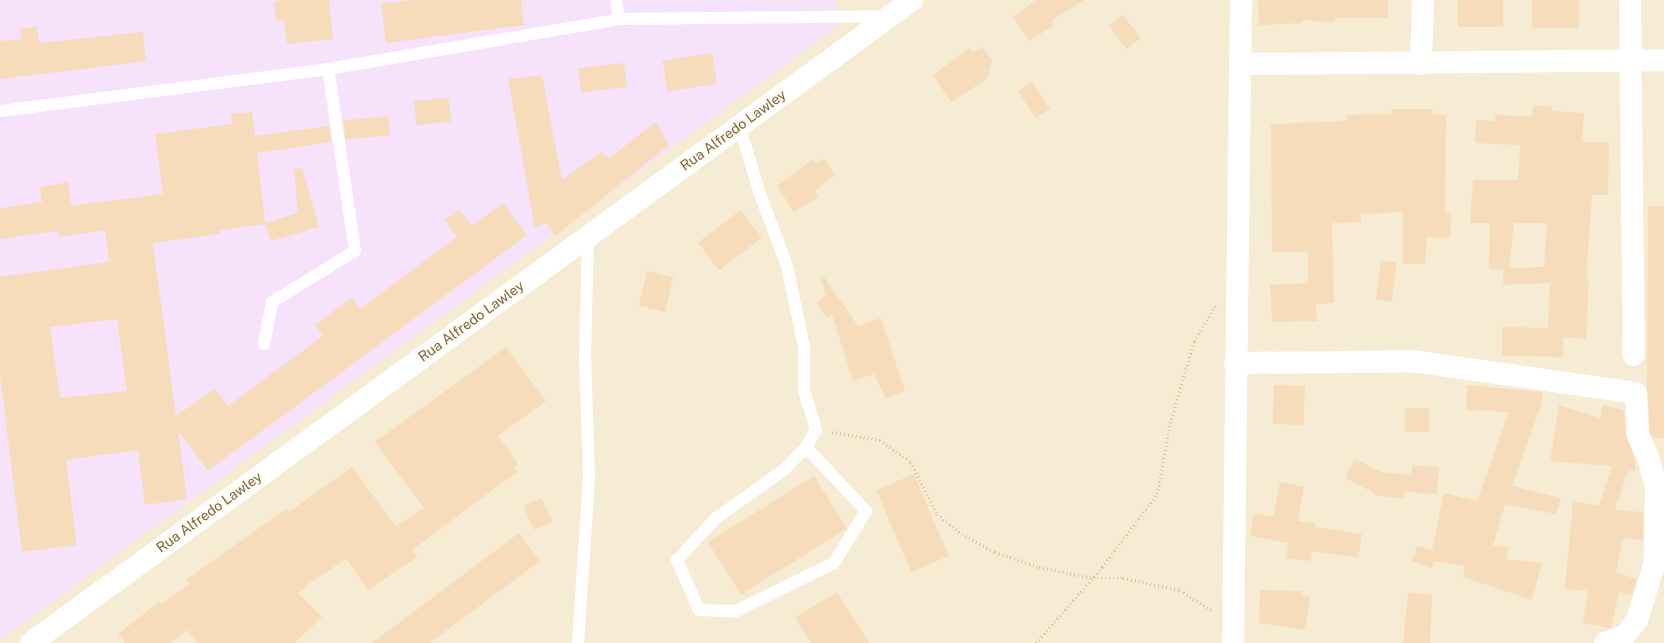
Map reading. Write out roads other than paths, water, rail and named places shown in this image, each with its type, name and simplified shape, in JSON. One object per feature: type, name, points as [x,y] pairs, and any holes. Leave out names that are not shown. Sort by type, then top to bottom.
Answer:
[{"type":"street","name":"Rua Alfredo Lawley","points":[[30,643],[912,0]]},
{"type":"street","points":[[1233,633],[1235,363],[1242,0]]},
{"type":"street","points":[[1421,64],[1423,0]]},
{"type":"street","points":[[1630,0],[1634,355]]},
{"type":"street","points":[[1241,64],[1421,64],[1664,60]]},
{"type":"street","points":[[1235,363],[1412,361],[1636,393],[1638,435],[1649,460],[1656,488],[1655,562],[1637,620],[1625,636],[1605,643]]},
{"type":"lane","points":[[616,0],[619,19]]},
{"type":"lane","points":[[0,111],[328,69],[619,19],[891,16]]},
{"type":"lane","points":[[264,344],[272,302],[355,251],[328,69]]},
{"type":"lane","points":[[739,125],[762,197],[788,266],[804,347],[804,390],[816,430],[806,447],[785,469],[715,519],[677,560],[699,610],[736,612],[834,563],[866,512],[806,447]]},
{"type":"lane","points":[[578,643],[589,476],[584,356],[588,236]]}]
